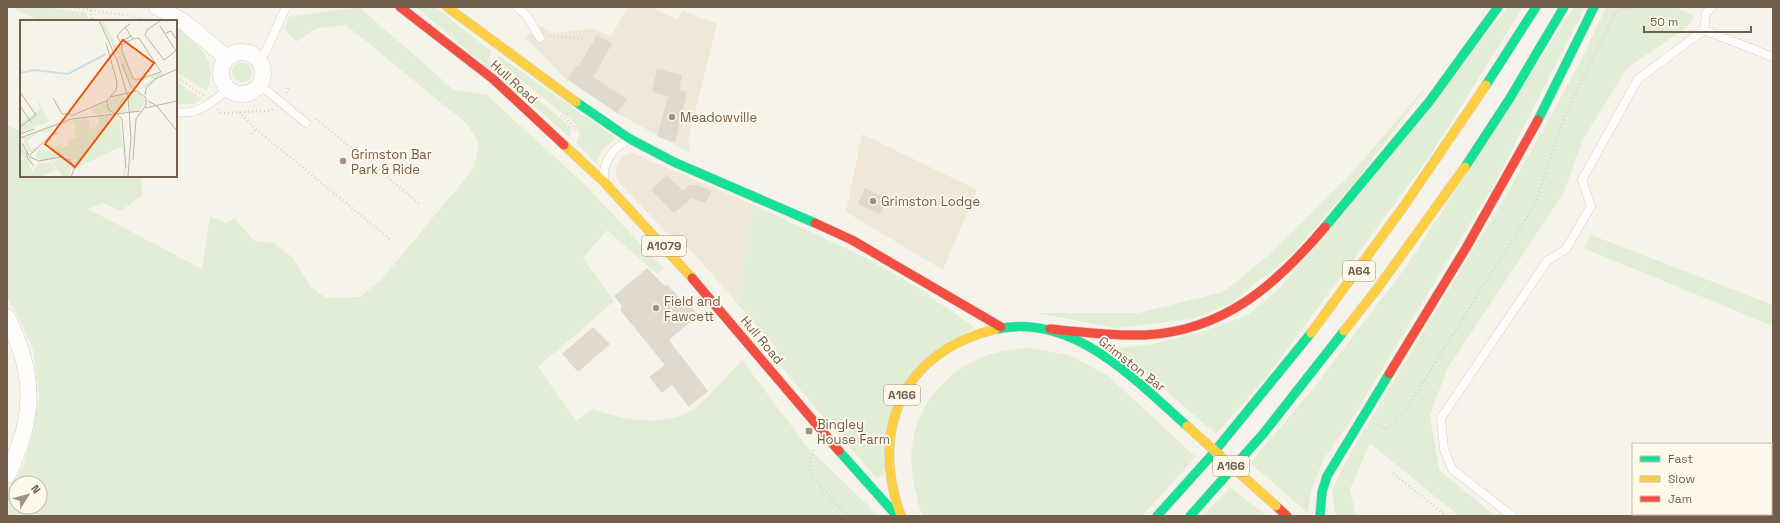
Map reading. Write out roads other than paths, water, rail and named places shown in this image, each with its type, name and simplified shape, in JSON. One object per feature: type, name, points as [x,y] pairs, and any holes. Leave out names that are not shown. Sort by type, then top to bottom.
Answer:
[{"type":"main road","name":"Hull Road","points":[[400,7],[493,79],[604,182],[672,256],[825,435],[897,516]]},
{"type":"main road","name":"Hull Road","points":[[447,7],[630,139],[676,163],[777,205],[852,240],[1001,327]]},
{"type":"main road","points":[[1050,329],[1147,336],[1199,325],[1224,316],[1247,303],[1288,269],[1384,159],[1475,42],[1498,7]]},
{"type":"main road","name":"A64","points":[[1157,516],[1290,362],[1356,275],[1438,159],[1536,7]]},
{"type":"main road","name":"A64","points":[[1190,516],[1263,434],[1377,290],[1468,161],[1510,98],[1564,7]]},
{"type":"main road","points":[[1320,516],[1322,492],[1327,476],[1362,416],[1447,281],[1486,213],[1547,102],[1594,7]]},
{"type":"main road","name":"Grimston Bar","points":[[901,516],[891,486],[888,442],[892,419],[901,397],[918,373],[945,349],[970,335],[1001,327],[1027,327],[1050,329],[1076,339],[1100,352],[1187,426],[1287,516]]},
{"type":"street","points":[[156,7],[184,22],[227,58]]},
{"type":"street","points":[[237,52],[242,52],[248,53],[258,60],[262,72],[260,84],[254,90],[241,94],[228,89],[221,77],[223,64],[227,58],[237,52]]},
{"type":"street","points":[[7,317],[19,341],[28,378],[29,404],[25,430],[7,475]]},
{"type":"lane","points":[[258,60],[265,53],[286,7]]},
{"type":"lane","points":[[517,7],[527,16],[540,38]]},
{"type":"lane","points":[[1512,516],[1452,470],[1444,449],[1441,418],[1547,261],[1566,249],[1587,213],[1591,206],[1582,180],[1638,79],[1704,30],[1706,13],[1712,7]]},
{"type":"lane","points":[[1704,30],[1773,57]]},
{"type":"lane","points":[[260,84],[306,123]]},
{"type":"lane","points":[[177,112],[191,112],[211,103],[228,89]]},
{"type":"lane","points":[[604,182],[604,169],[610,156],[619,145],[630,139]]},
{"type":"place","name":"Meadowville","points":[[672,117]]},
{"type":"place","name":"Grimston Bar Park & Ride","points":[[343,161]]},
{"type":"place","name":"Grimston Lodge","points":[[873,201]]},
{"type":"place","name":"Field and Fawcett","points":[[656,308]]},
{"type":"place","name":"Bingley House Farm","points":[[809,431]]}]
